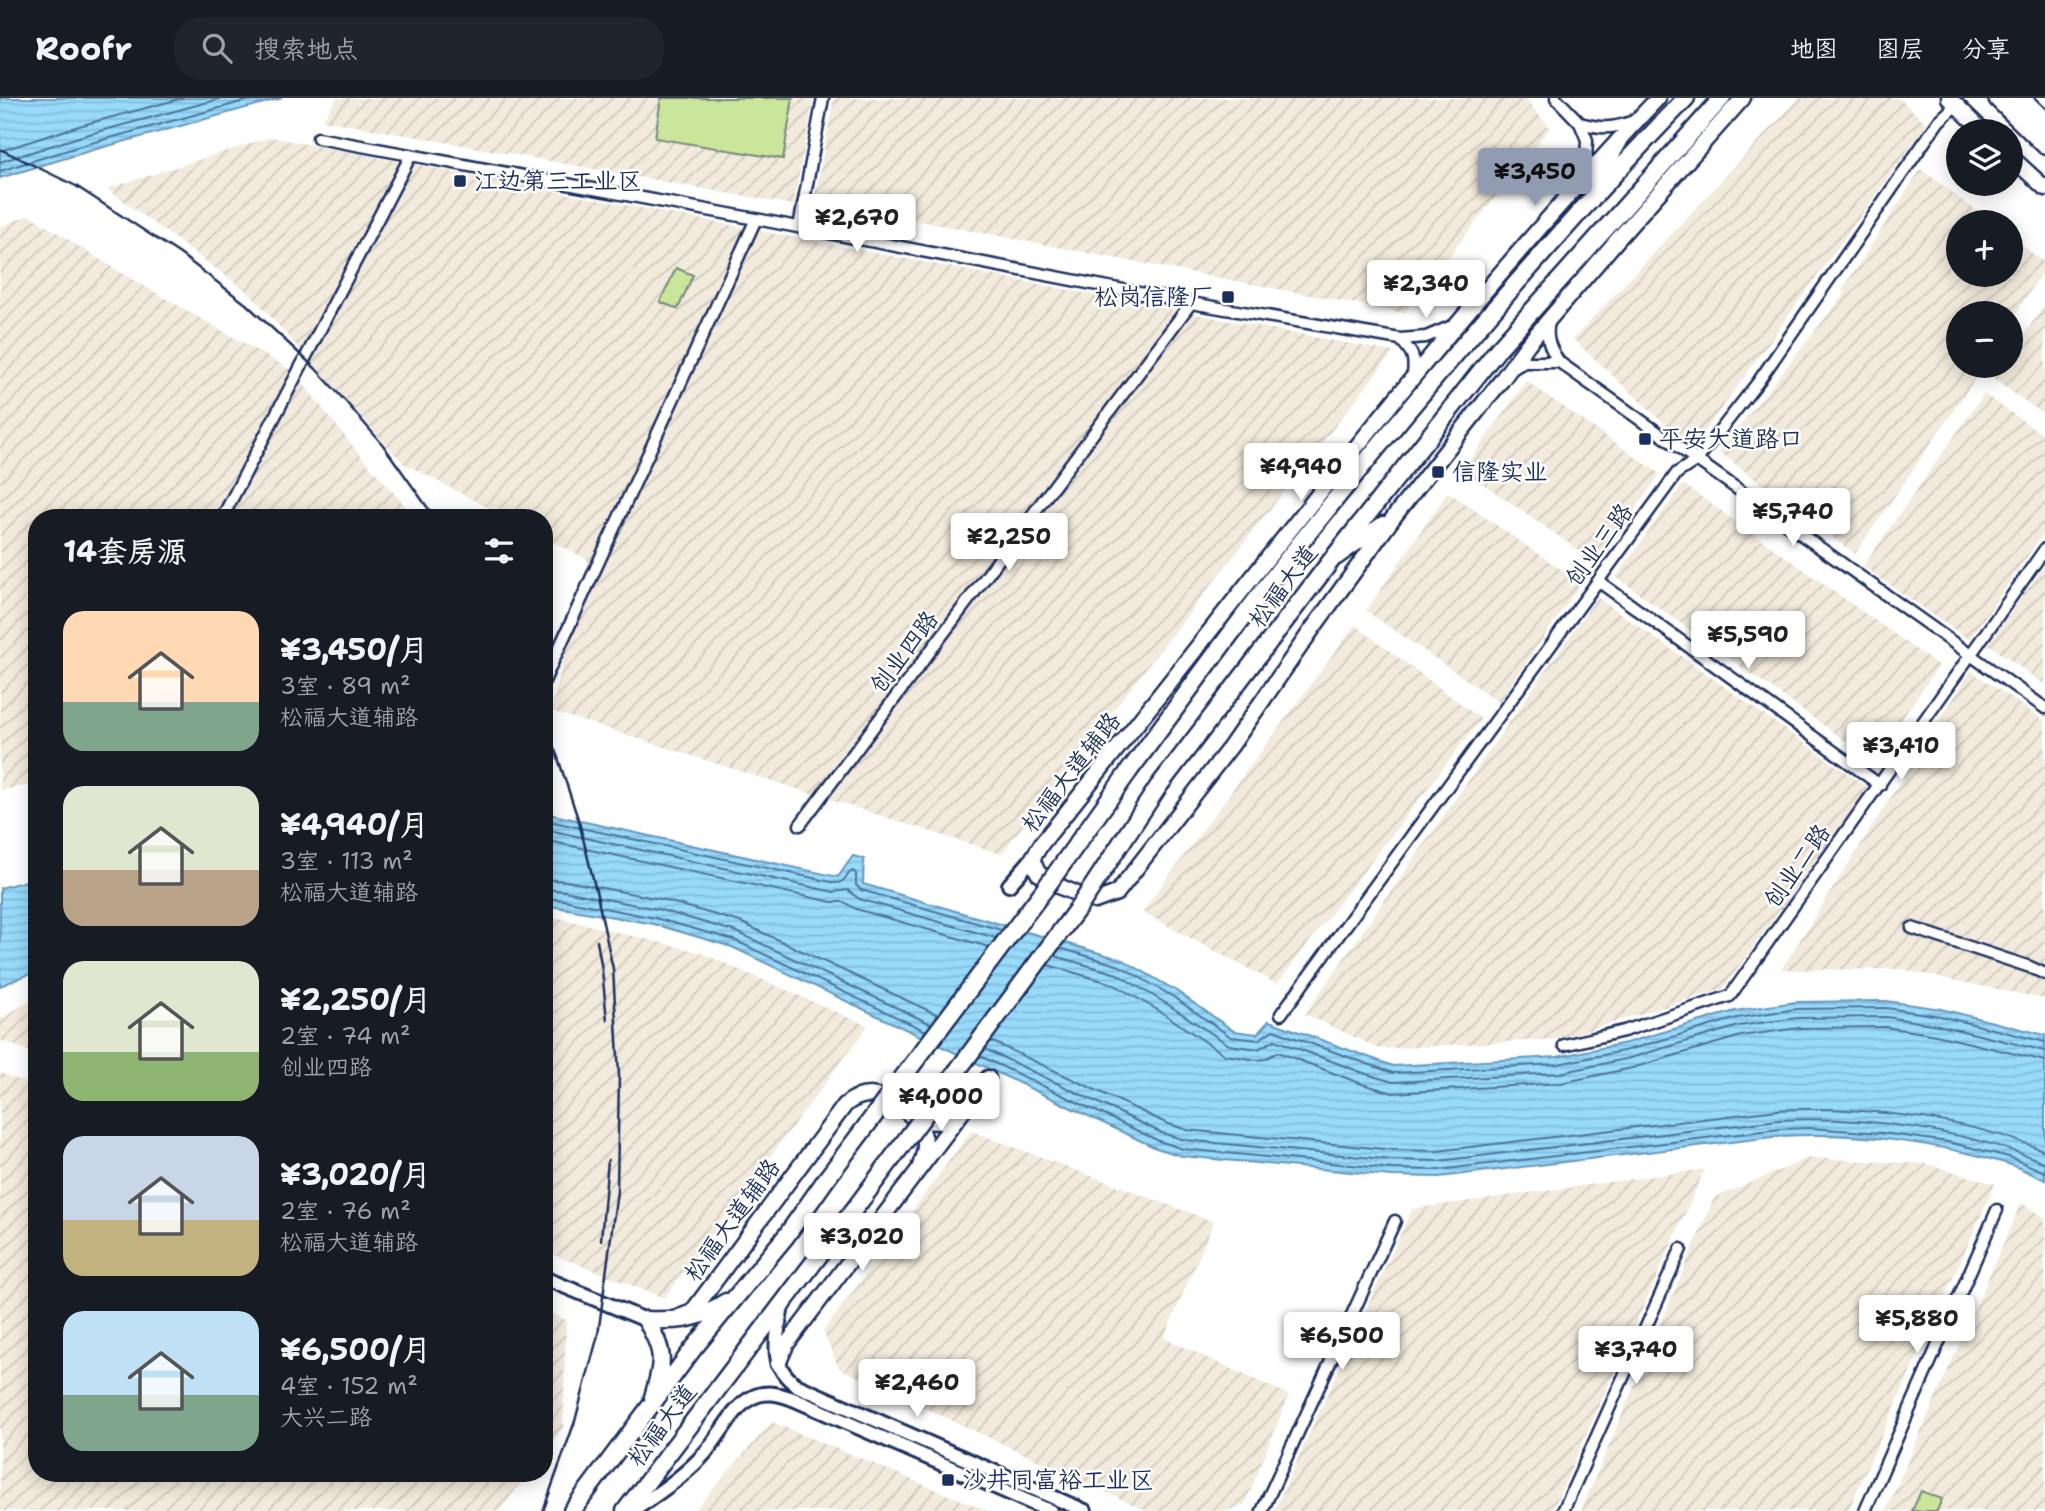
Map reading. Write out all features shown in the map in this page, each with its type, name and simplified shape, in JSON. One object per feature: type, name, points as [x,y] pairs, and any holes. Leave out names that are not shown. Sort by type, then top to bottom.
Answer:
[{"type":"highway","points":[[1998,98],[2045,144]]},
{"type":"highway","points":[[2020,98],[2045,122]]},
{"type":"main road","name":"松福大道辅路","points":[[1658,98],[1581,181],[1412,378],[1332,477],[1042,843],[1032,859],[1038,873],[1063,888],[1096,901],[1118,893],[1231,746],[1396,514],[1508,371],[1550,318],[1741,100]]},
{"type":"main road","name":"松福大道","points":[[572,1511],[693,1349],[786,1236],[1299,544],[1574,217],[1686,98]]},
{"type":"main road","name":"松福大道辅路","points":[[1634,197],[1741,100]]},
{"type":"main road","name":"松福大道辅路","points":[[1618,239],[1719,102]]},
{"type":"main road","name":"松福大道","points":[[625,1511],[865,1195],[1081,904],[1158,787],[1330,562],[1499,348],[1719,102]]},
{"type":"main road","points":[[1952,102],[1970,119]]},
{"type":"main road","points":[[1574,217],[1619,141]]},
{"type":"main road","points":[[2023,167],[2045,188]]},
{"type":"main road","points":[[1299,544],[1332,477]]},
{"type":"main road","points":[[1330,562],[1396,514]]},
{"type":"main road","points":[[778,1364],[786,1345],[988,1078]]},
{"type":"main road","name":"松福大道辅路","points":[[667,1321],[692,1312],[852,1099],[871,1095],[882,1098],[927,1122],[949,1121],[959,1116]]},
{"type":"main road","points":[[906,1111],[922,1130],[925,1142],[919,1169]]},
{"type":"main road","name":"松福大道","points":[[646,1320],[687,1320],[710,1312],[739,1293]]},
{"type":"main road","name":"松福大道","points":[[646,1320],[659,1342],[662,1369],[650,1407]]},
{"type":"street","points":[[799,227],[823,98]]},
{"type":"street","points":[[1556,98],[1580,123],[1587,140],[1581,181]]},
{"type":"street","name":"创业三路","points":[[1281,1014],[1677,473],[1697,460],[1758,382],[1952,102]]},
{"type":"street","points":[[1580,123],[1597,128],[1615,128],[1637,120]]},
{"type":"street","points":[[318,138],[1191,303],[1401,339],[1426,337],[1459,323]]},
{"type":"street","points":[[227,509],[411,155]]},
{"type":"street","points":[[553,661],[756,219]]},
{"type":"street","name":"创业四路","points":[[800,825],[1191,303]]},
{"type":"street","points":[[1550,318],[1546,333],[1550,349],[1559,362],[2045,708]]},
{"type":"street","points":[[1401,339],[1413,352],[1412,378]]},
{"type":"street","points":[[1508,371],[1524,362],[1559,362]]},
{"type":"street","name":"创业二路","points":[[1564,1045],[1624,1031],[1730,996],[2045,549]]},
{"type":"street","points":[[1598,581],[1880,785]]},
{"type":"street","points":[[1009,885],[1032,859]]},
{"type":"street","points":[[1912,928],[2045,974]]},
{"type":"street","points":[[1865,1511],[1997,1210]]},
{"type":"street","points":[[1262,1511],[1395,1221]]},
{"type":"street","points":[[1563,1511],[1681,1249]]},
{"type":"street","points":[[553,1282],[646,1320]]},
{"type":"street","points":[[782,1304],[776,1354],[778,1364],[788,1380],[1086,1511]]},
{"type":"street","points":[[633,1511],[687,1471],[706,1452],[746,1400],[762,1393],[793,1399],[1050,1511]]},
{"type":"shaded area","points":[[337,98],[814,98],[793,205],[322,120]]},
{"type":"shaded area","points":[[834,98],[1525,98],[1550,128],[1404,313],[814,201]]},
{"type":"shaded area","points":[[1799,98],[1899,98],[1927,124],[1692,449],[1573,339]]},
{"type":"shaded area","name":"江边第三工业区","points":[[270,137],[1393,352],[1001,854],[553,712],[588,560],[553,542],[553,509],[491,509],[403,463],[249,293],[107,189]]},
{"type":"shaded area","points":[[1921,169],[1946,188],[1946,196],[1957,196],[1975,210],[1946,210],[1946,287],[2023,287],[2023,246],[2045,263],[2023,303],[1946,301],[1946,378],[1976,378],[1855,554],[1719,452],[1845,293],[1842,290]]},
{"type":"shaded area","points":[[29,215],[128,277],[293,371],[355,449],[408,509],[28,509],[28,785],[0,790],[0,227]]},
{"type":"shaded area","points":[[2045,304],[2045,415],[1993,379],[2023,378],[2023,336]]},
{"type":"shaded area","points":[[1526,381],[1660,474],[1597,563],[1463,470]]},
{"type":"shaded area","points":[[1984,394],[2045,436],[2045,531],[1969,640],[1863,566]]},
{"type":"shaded area","points":[[1683,484],[1939,666],[1872,760],[1616,577]]},
{"type":"shaded area","points":[[1448,492],[1581,583],[1499,702],[1366,611]]},
{"type":"shaded area","points":[[2045,565],[2045,685],[1988,644]]},
{"type":"shaded area","points":[[1597,597],[1868,788],[1723,989],[1559,1039],[1380,1049],[1305,1014]]},
{"type":"shaded area","points":[[1355,625],[1481,719],[1277,984],[1142,912]]},
{"type":"shaded area","points":[[1971,671],[2045,721],[2045,999],[1899,969],[1781,970]]},
{"type":"shaded area","points":[[553,917],[699,952],[868,1026],[664,1298],[553,1255]]},
{"type":"shaded area","points":[[28,1002],[28,1051],[0,1040],[0,1019]]},
{"type":"shaded area","points":[[0,1073],[28,1084],[28,1482],[522,1482],[499,1511],[0,1511]]},
{"type":"shaded area","points":[[971,1131],[1214,1222],[1164,1338],[1289,1395],[1245,1504],[1227,1511],[1147,1511],[839,1368],[823,1332]]},
{"type":"shaded area","points":[[1809,1158],[1927,1164],[1995,1184],[1848,1511],[1581,1511],[1714,1198]]},
{"type":"shaded area","points":[[1705,1169],[1552,1511],[1274,1511],[1412,1209]]},
{"type":"shaded area","points":[[2021,1203],[2045,1217],[2045,1511],[1886,1511]]},
{"type":"shaded area","points":[[553,1314],[566,1320],[563,1427],[553,1440]]},
{"type":"shaded area","points":[[772,1422],[988,1511],[694,1511]]},
{"type":"green space","points":[[661,98],[793,98],[783,159],[655,138]]},
{"type":"green space","points":[[676,268],[693,275],[678,309],[660,302]]},
{"type":"green space","points":[[1921,1491],[1942,1499],[1937,1511],[1912,1511]]},
{"type":"water","points":[[0,98],[282,98],[0,178]]},
{"type":"water","points":[[553,815],[838,877],[853,856],[864,859],[863,884],[1123,960],[1175,990],[1234,1031],[1257,1034],[1269,1021],[1393,1066],[1557,1057],[1626,1043],[1735,1011],[1796,1002],[1886,1001],[1941,1009],[2045,1035],[2045,1180],[2010,1165],[1950,1149],[1866,1137],[1809,1135],[1781,1136],[1439,1177],[1392,1176],[1182,1156],[1156,1148],[732,947],[654,924],[553,907]]},
{"type":"water","points":[[28,880],[28,975],[0,986],[0,888]]},
{"type":"railway","points":[[0,149],[76,186],[180,254],[246,304],[315,368],[346,402],[383,445],[429,509]]},
{"type":"railway","points":[[543,1511],[575,1421],[598,1335],[617,1191],[619,1075],[613,969],[579,822],[553,745]]},
{"type":"railway","points":[[597,941],[607,1020]]},
{"type":"railway","points":[[601,1240],[608,1160]]},
{"type":"place","name":"江边第三工业区","points":[[460,181]]},
{"type":"place","name":"松岗信隆厂","points":[[1228,297]]},
{"type":"place","name":"平安大道路口","points":[[1645,439]]},
{"type":"place","name":"信隆实业","points":[[1438,472]]},
{"type":"place","name":"沙井同富裕工业区","points":[[948,1480]]}]
